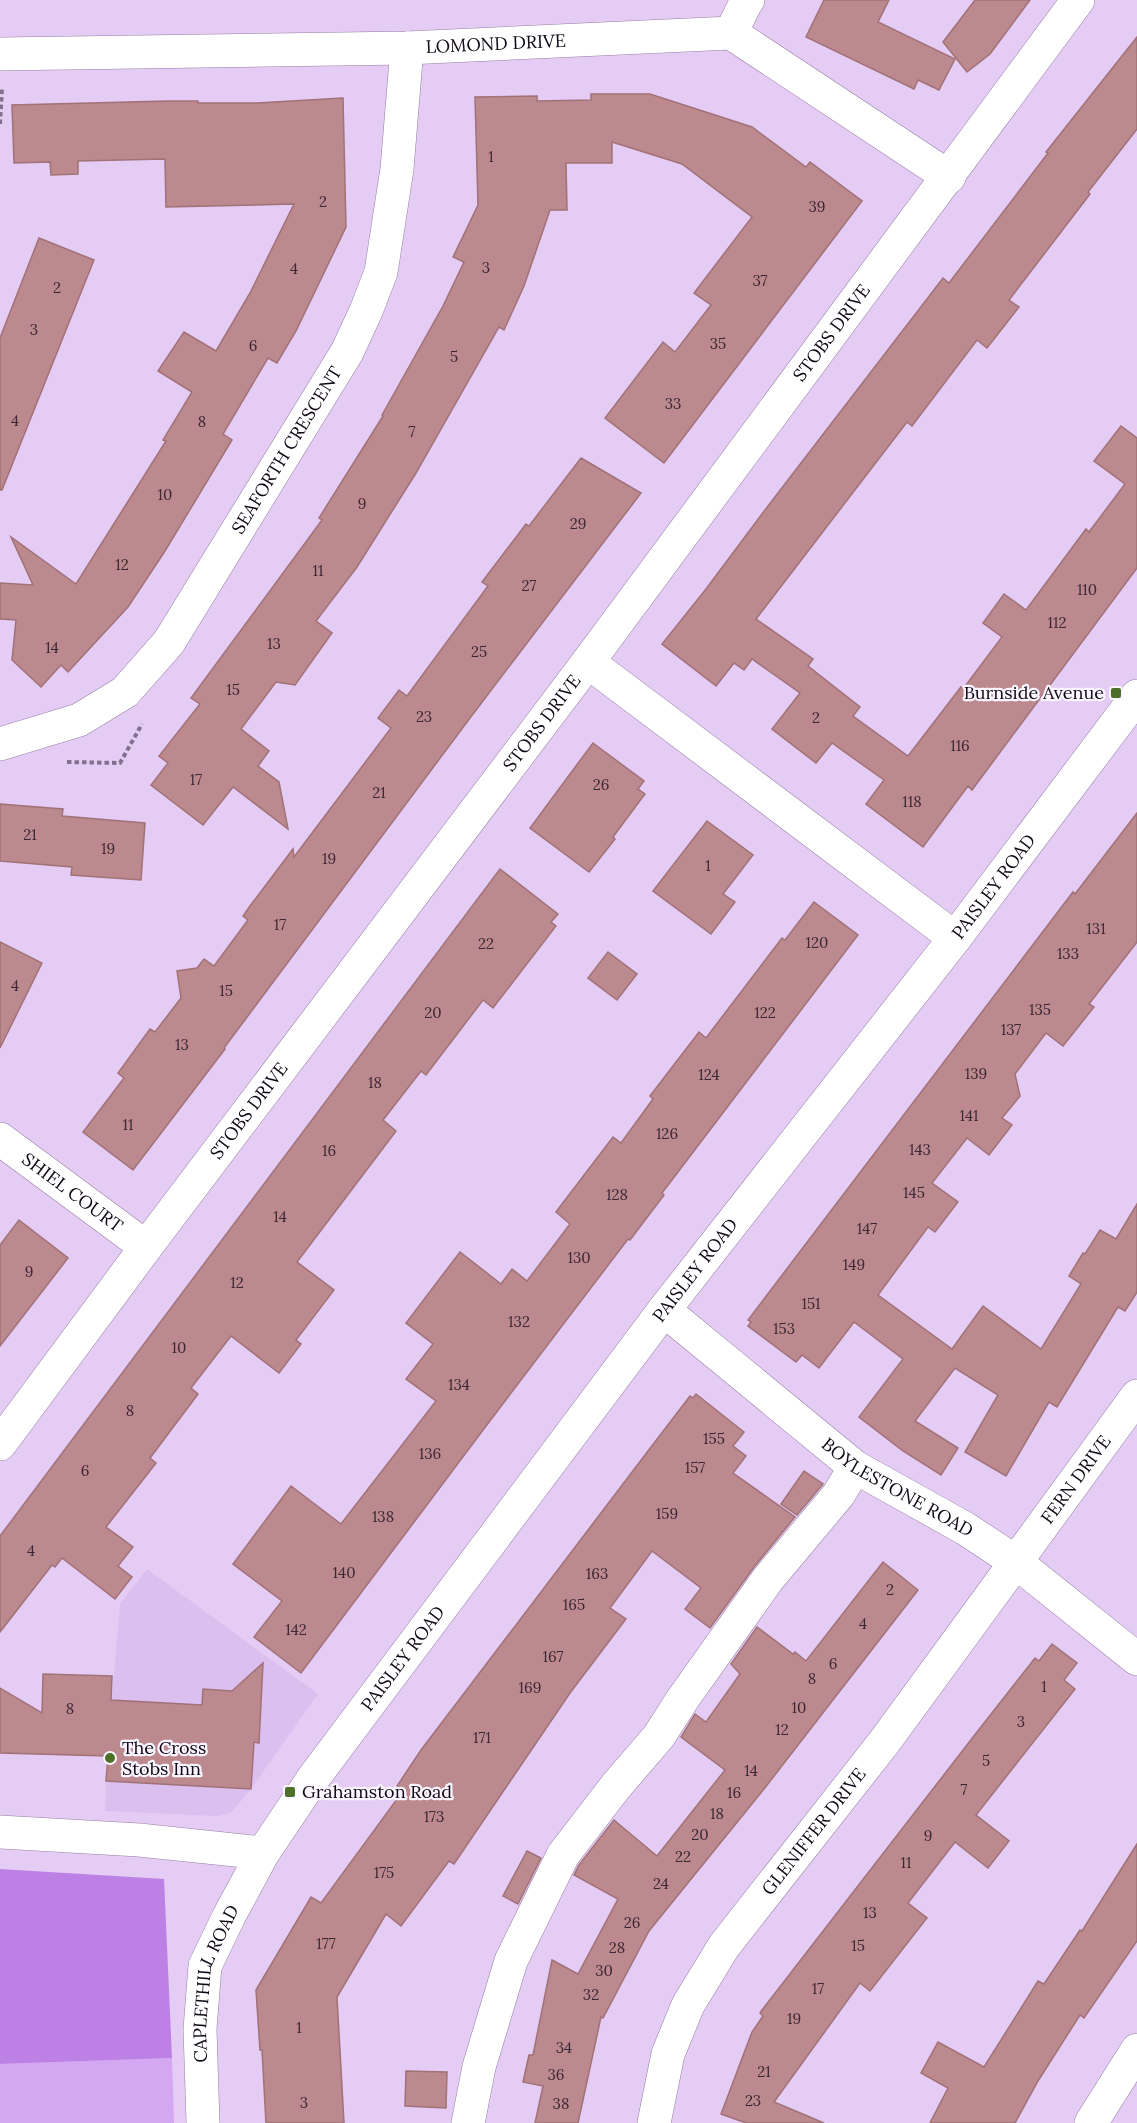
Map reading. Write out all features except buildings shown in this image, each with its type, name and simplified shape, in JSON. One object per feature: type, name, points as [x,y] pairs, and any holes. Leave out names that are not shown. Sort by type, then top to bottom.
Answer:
[{"type":"street","points":[[748,0],[731,33],[949,177]]},
{"type":"street","name":"STOBS DRIVE","points":[[0,1444],[588,662],[1078,0]]},
{"type":"street","name":"LOMOND DRIVE","points":[[0,54],[407,48],[731,33]]},
{"type":"street","name":"SEAFORTH CRESCENT","points":[[0,744],[79,720],[125,692],[163,649],[347,352],[381,272],[398,169],[407,48]]},
{"type":"street","points":[[588,662],[955,938]]},
{"type":"street","name":"PAISLEY ROAD","points":[[263,1853],[312,1780],[664,1310],[955,938],[1137,696]]},
{"type":"street","name":"SHIEL COURT","points":[[0,1139],[146,1247]]},
{"type":"street","name":"BOYLESTONE ROAD","points":[[664,1310],[855,1467],[966,1529],[1016,1562],[1137,1659]]},
{"type":"street","name":"FERN DRIVE","points":[[1016,1562],[1137,1396]]},
{"type":"street","points":[[468,2123],[479,2067],[511,1962],[563,1855],[616,1786],[659,1736],[768,1579],[839,1494],[855,1467]]},
{"type":"street","name":"GLENIFFER DRIVE","points":[[654,2123],[668,2054],[688,2004],[724,1946],[885,1741],[1016,1562]]},
{"type":"street","points":[[0,1832],[139,1840],[263,1853]]},
{"type":"street","name":"CAPLETHILL ROAD","points":[[204,2123],[200,2029],[206,1966],[229,1916],[263,1853]]},
{"type":"street","points":[[1091,2123],[1137,2050]]},
{"type":"shaded area","points":[[147,1569],[318,1694],[251,1789],[231,1813],[216,1816],[105,1811],[120,1604]]},
{"type":"shaded area","points":[[0,1869],[164,1879],[172,2058],[0,2064]]},
{"type":"shaded area","points":[[172,2058],[174,2123],[0,2123],[0,2064]]},
{"type":"place","name":"Burnside Avenue","points":[[1116,693]]},
{"type":"place","name":"The Cross Stobs Inn","points":[[110,1758]]},
{"type":"place","name":"Grahamston Road","points":[[290,1792]]}]
